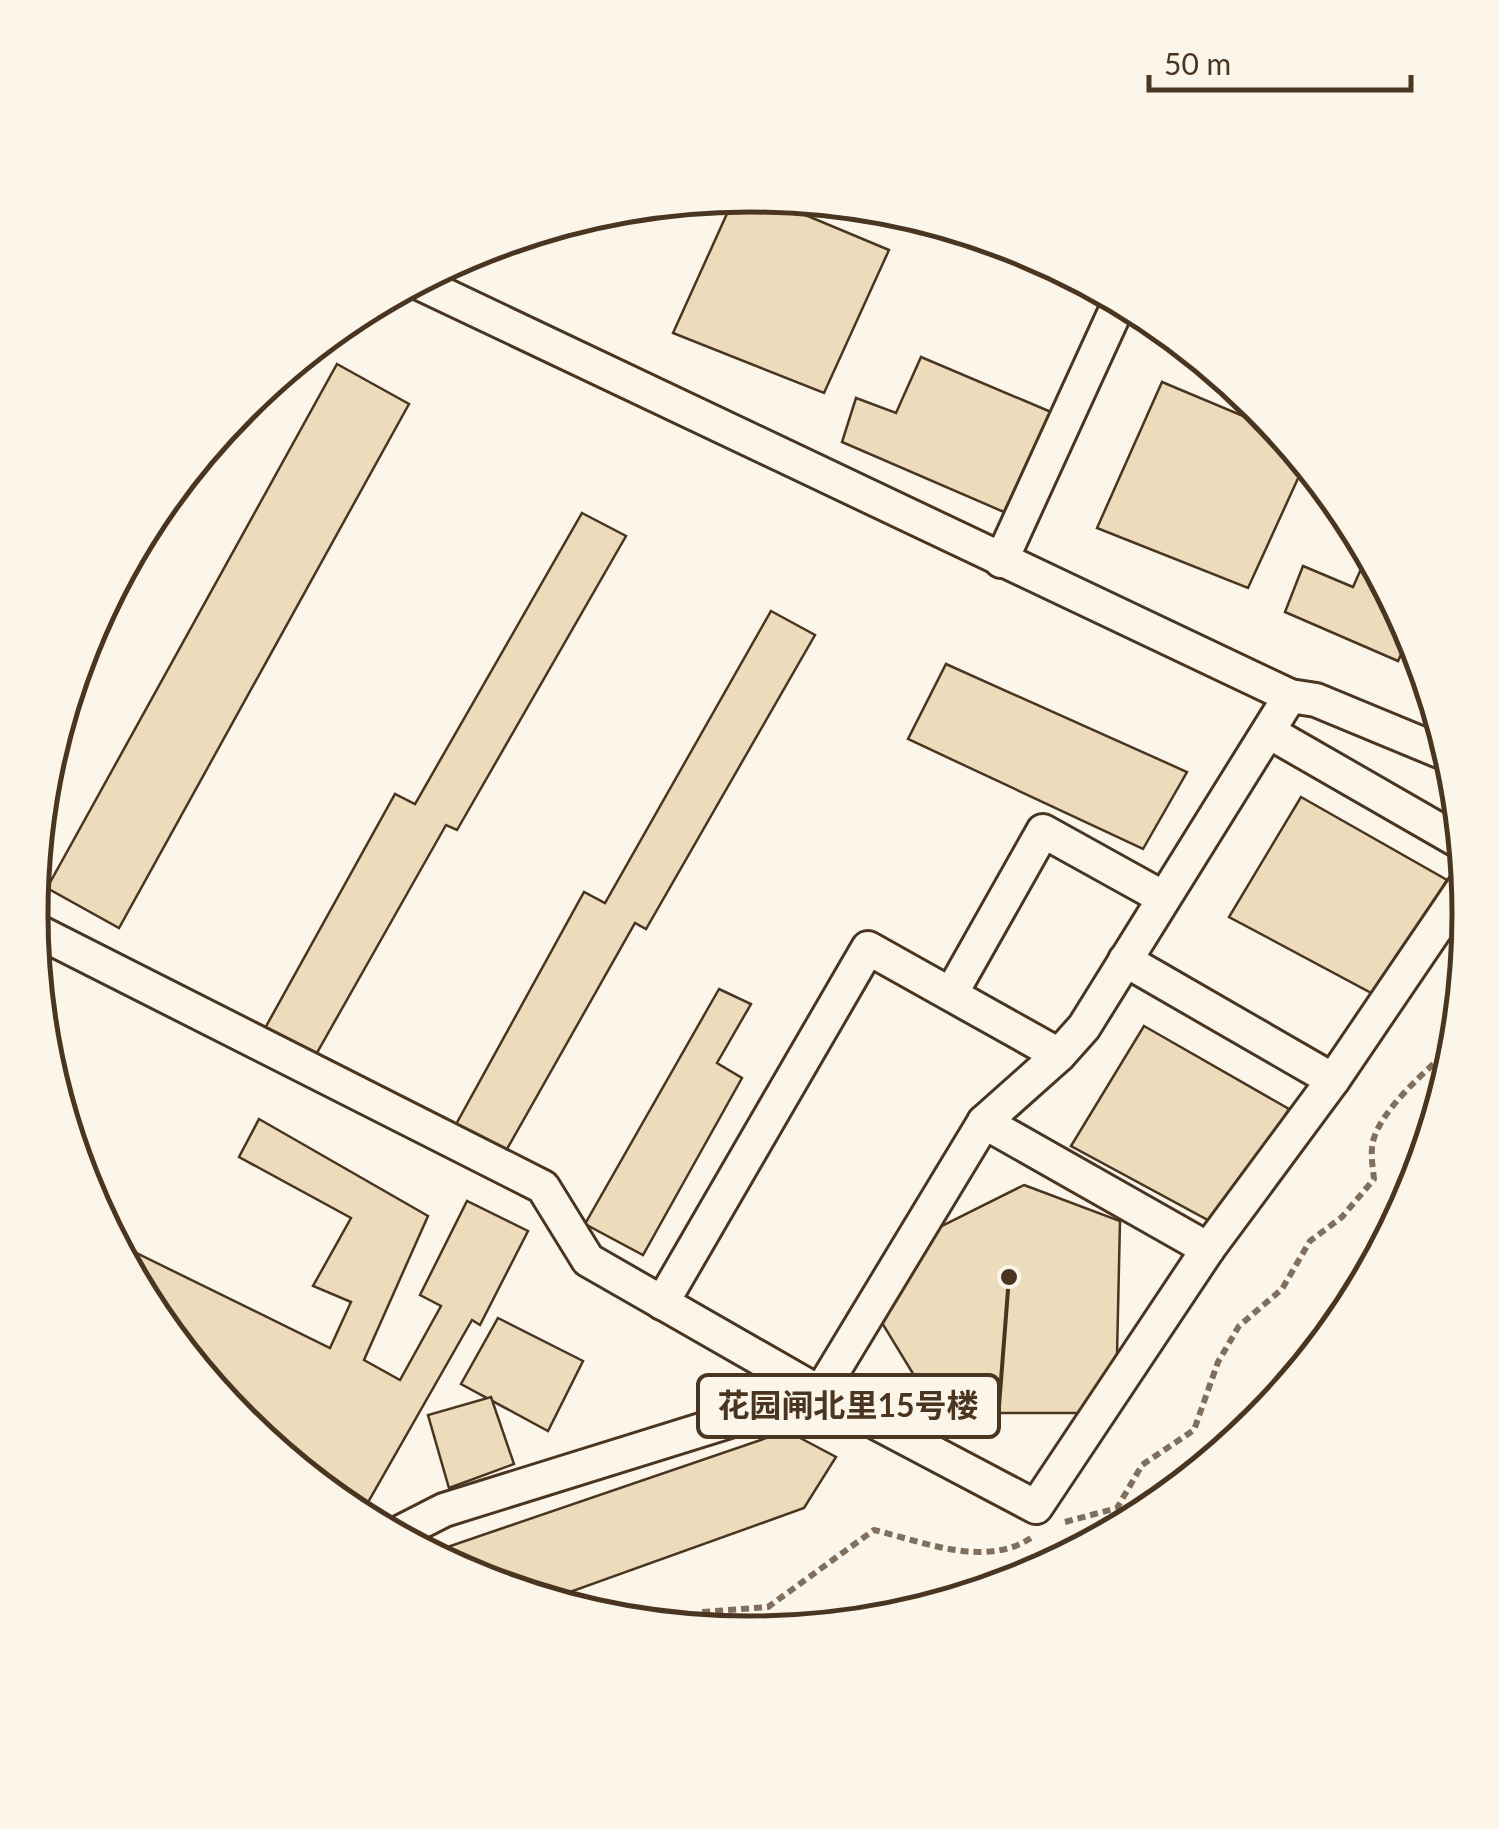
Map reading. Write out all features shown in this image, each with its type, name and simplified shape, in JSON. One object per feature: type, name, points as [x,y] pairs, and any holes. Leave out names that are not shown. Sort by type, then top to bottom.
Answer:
[{"type":"street","points":[[431,290],[1290,696],[1316,700],[1431,747]]},
{"type":"street","points":[[1001,561],[1114,315]]},
{"type":"street","points":[[409,1528],[444,1510],[820,1393],[984,1122],[1059,1055],[1084,1027],[1290,696]]},
{"type":"street","points":[[1270,732],[1446,834]]},
{"type":"street","points":[[952,994],[1043,831],[1162,898]]},
{"type":"street","points":[[48,937],[543,1187],[588,1260],[820,1393],[1036,1507],[1208,1249],[1333,1080],[1452,905]]},
{"type":"street","points":[[662,1302],[868,948],[1059,1055]]},
{"type":"street","points":[[1125,960],[1333,1080]]},
{"type":"street","points":[[984,1122],[1208,1249]]},
{"type":"path","points":[[1239,1326],[1282,1289],[1310,1241],[1342,1218],[1374,1180],[1372,1145],[1378,1128],[1436,1062]]},
{"type":"building","points":[[727,213],[806,215],[889,250],[824,393],[673,333]]},
{"type":"building","points":[[921,357],[1051,412],[1004,512],[842,442],[856,398],[896,413]]},
{"type":"building","points":[[337,364],[409,404],[119,928],[49,889]]},
{"type":"building","points":[[1162,382],[1244,416],[1298,478],[1248,588],[1097,528]]},
{"type":"building","points":[[582,513],[626,536],[457,830],[446,825],[314,1058],[264,1030],[395,794],[415,804]]},
{"type":"building","points":[[1303,566],[1353,587],[1360,570],[1398,646],[1401,654],[1398,661],[1285,612]]},
{"type":"building","points":[[771,611],[815,635],[646,929],[635,923],[503,1156],[454,1128],[584,892],[605,903]]},
{"type":"building","points":[[946,664],[1187,772],[1143,849],[908,739]]},
{"type":"building","points":[[1301,797],[1447,880],[1377,996],[1229,917]]},
{"type":"building","points":[[719,989],[751,1004],[717,1063],[742,1078],[643,1255],[585,1224]]},
{"type":"building","points":[[1144,1026],[1289,1109],[1219,1226],[1071,1146]]},
{"type":"building","points":[[259,1119],[428,1216],[364,1360],[400,1380],[441,1306],[420,1295],[467,1201],[528,1231],[480,1325],[472,1320],[367,1503],[322,1471],[253,1411],[193,1342],[135,1252],[330,1348],[351,1302],[313,1286],[351,1218],[239,1157]]},
{"type":"building","points":[[1024,1185],[1120,1221],[1117,1356],[1083,1413],[937,1413],[879,1318],[920,1237]]},
{"type":"building","points":[[498,1318],[583,1361],[548,1431],[461,1384]]},
{"type":"building","points":[[491,1397],[514,1464],[449,1488],[428,1415]]},
{"type":"building","points":[[787,1431],[836,1457],[804,1508],[568,1593],[446,1547]]},
{"type":"place","name":"花园闸北里15号楼","points":[[1009,1277]]}]
